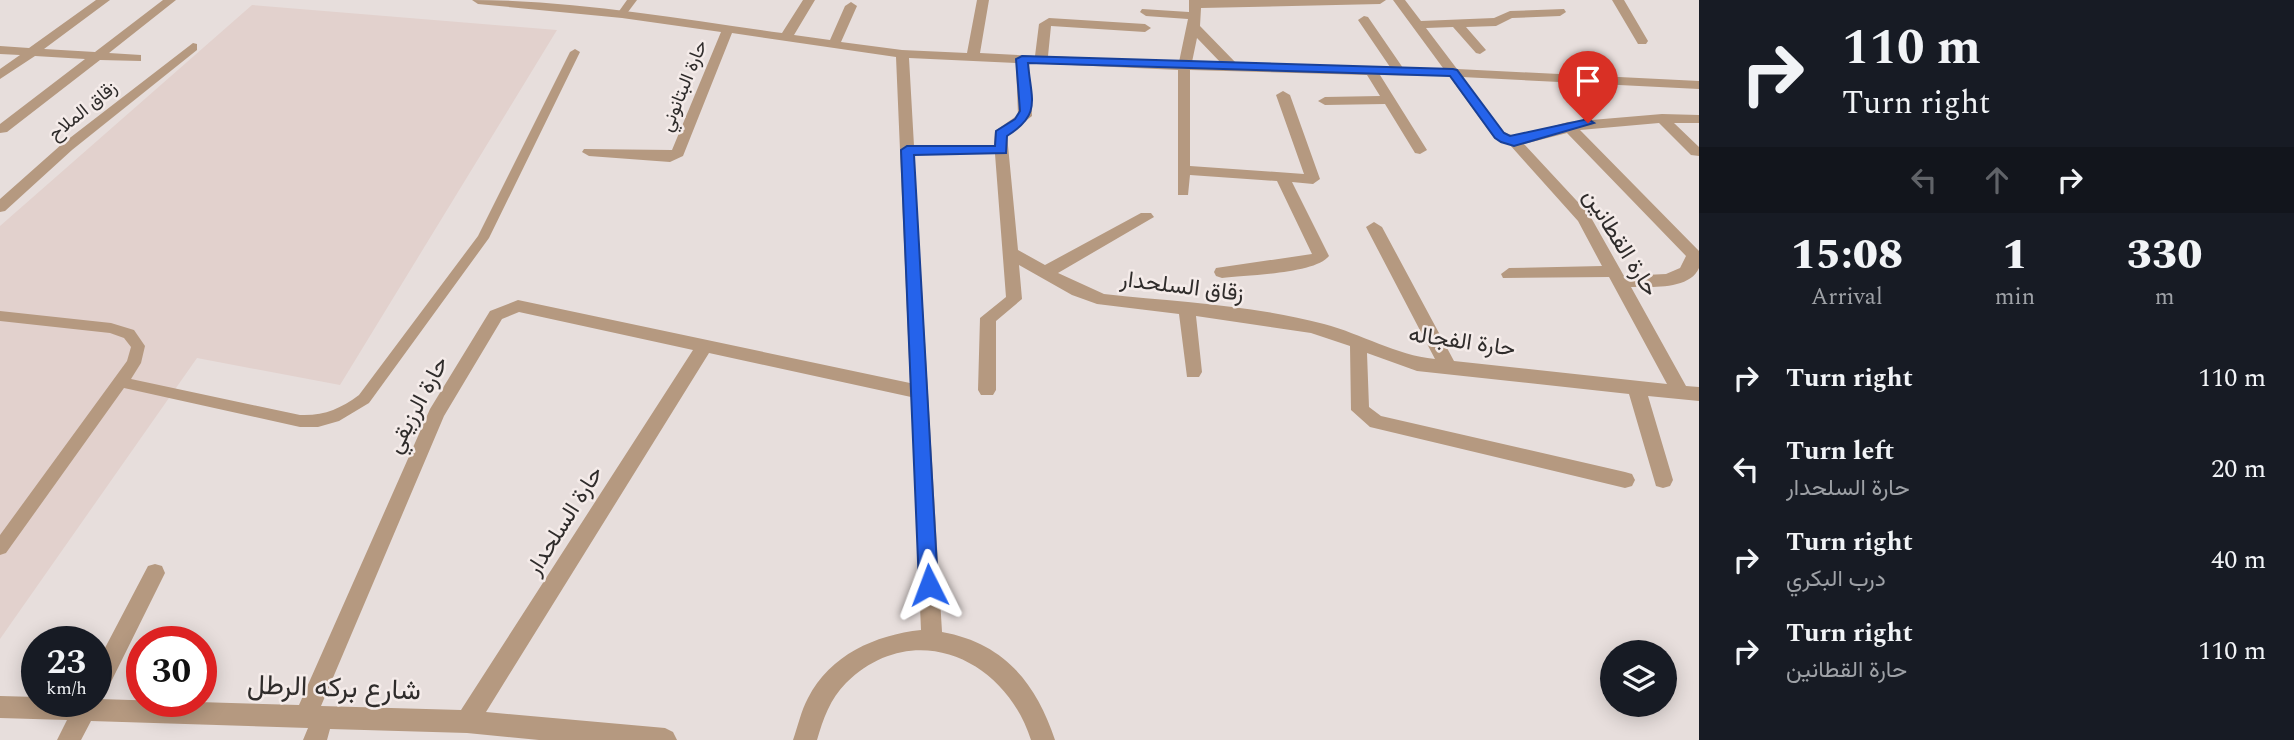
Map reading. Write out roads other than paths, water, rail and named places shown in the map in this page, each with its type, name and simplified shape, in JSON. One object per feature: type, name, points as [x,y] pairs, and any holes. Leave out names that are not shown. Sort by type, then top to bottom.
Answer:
[{"type":"street","points":[[0,75],[104,0]]},
{"type":"street","points":[[2,129],[170,0]]},
{"type":"street","points":[[478,0],[622,14],[902,54],[1184,67],[1453,73],[1699,85]]},
{"type":"street","points":[[785,39],[809,0]]},
{"type":"street","points":[[974,57],[983,0]]},
{"type":"street","points":[[1146,12],[1195,12],[1380,0]]},
{"type":"street","name":"حارة القطانين","points":[[1399,0],[1499,135],[1514,142],[1584,218],[1681,393]]},
{"type":"street","points":[[1618,0],[1642,41]]},
{"type":"street","points":[[833,46],[851,6]]},
{"type":"street","points":[[1183,192],[1184,67],[1195,12]]},
{"type":"street","points":[[1195,12],[1233,68]]},
{"type":"street","points":[[1418,25],[1496,22],[1510,15],[1560,12]]},
{"type":"street","points":[[1364,20],[1400,72]]},
{"type":"street","points":[[1041,60],[1045,24],[1049,22],[1145,28]]},
{"type":"street","points":[[1457,24],[1480,50]]},
{"type":"street","name":"حارة البتانوني","points":[[589,152],[670,157],[678,153],[728,29]]},
{"type":"street","name":"زقاق الملاح","points":[[0,208],[67,147],[193,47]]},
{"type":"street","points":[[0,50],[136,58]]},
{"type":"street","points":[[902,54],[932,640]]},
{"type":"street","points":[[987,390],[988,318],[1014,299],[1000,134],[1020,122],[1026,111],[1022,59]]},
{"type":"street","points":[[1371,71],[1420,150]]},
{"type":"street","points":[[1182,170],[1307,180],[1314,175],[1283,95]]},
{"type":"street","points":[[1325,101],[1389,100]]},
{"type":"street","points":[[1514,142],[1569,126],[1662,118],[1699,119]]},
{"type":"street","points":[[1662,118],[1696,152]]},
{"type":"street","points":[[1509,274],[1677,278],[1689,273],[1694,265],[1693,255],[1569,126]]},
{"type":"street","points":[[907,150],[1002,150]]},
{"type":"street","points":[[1222,272],[1309,262],[1321,256],[1283,178]]},
{"type":"street","points":[[1046,272],[1146,217]]},
{"type":"street","points":[[1374,227],[1448,367]]},
{"type":"street","name":"زقاق السلحدار","points":[[1010,253],[1078,291],[1103,300],[1312,327],[1358,340]]},
{"type":"street","name":"حارة الرزيقي","points":[[315,740],[314,717],[436,414],[496,315],[518,306],[919,392]]},
{"type":"street","points":[[1187,310],[1193,372]]},
{"type":"street","points":[[1358,340],[1360,410],[1366,417],[1376,422],[1625,480]]},
{"type":"street","name":"حارة الفجاله","points":[[1358,340],[1397,359],[1637,389],[1699,394]]},
{"type":"street","name":"حارة السلحدار","points":[[467,722],[704,347]]},
{"type":"street","points":[[1637,389],[1663,480]]},
{"type":"street","points":[[112,657],[156,573]]},
{"type":"street","points":[[805,740],[808,724],[819,698],[836,676],[856,659],[880,646],[905,640],[932,640],[963,648],[992,664],[1017,687],[1036,716],[1044,740]]},
{"type":"street","name":"شارع بركه الرطل","points":[[0,707],[21,707]]},
{"type":"street","name":"شارع بركه الرطل","points":[[112,707],[467,722],[665,740]]},
{"type":"street","points":[[69,740],[81,717]]},
{"type":"lane","points":[[622,14],[632,0]]},
{"type":"lane","points":[[121,382],[300,421],[322,422],[346,414],[365,399],[483,238],[575,52]]},
{"type":"lane","points":[[0,316],[111,328],[129,334],[138,346],[134,363],[0,548]]}]
